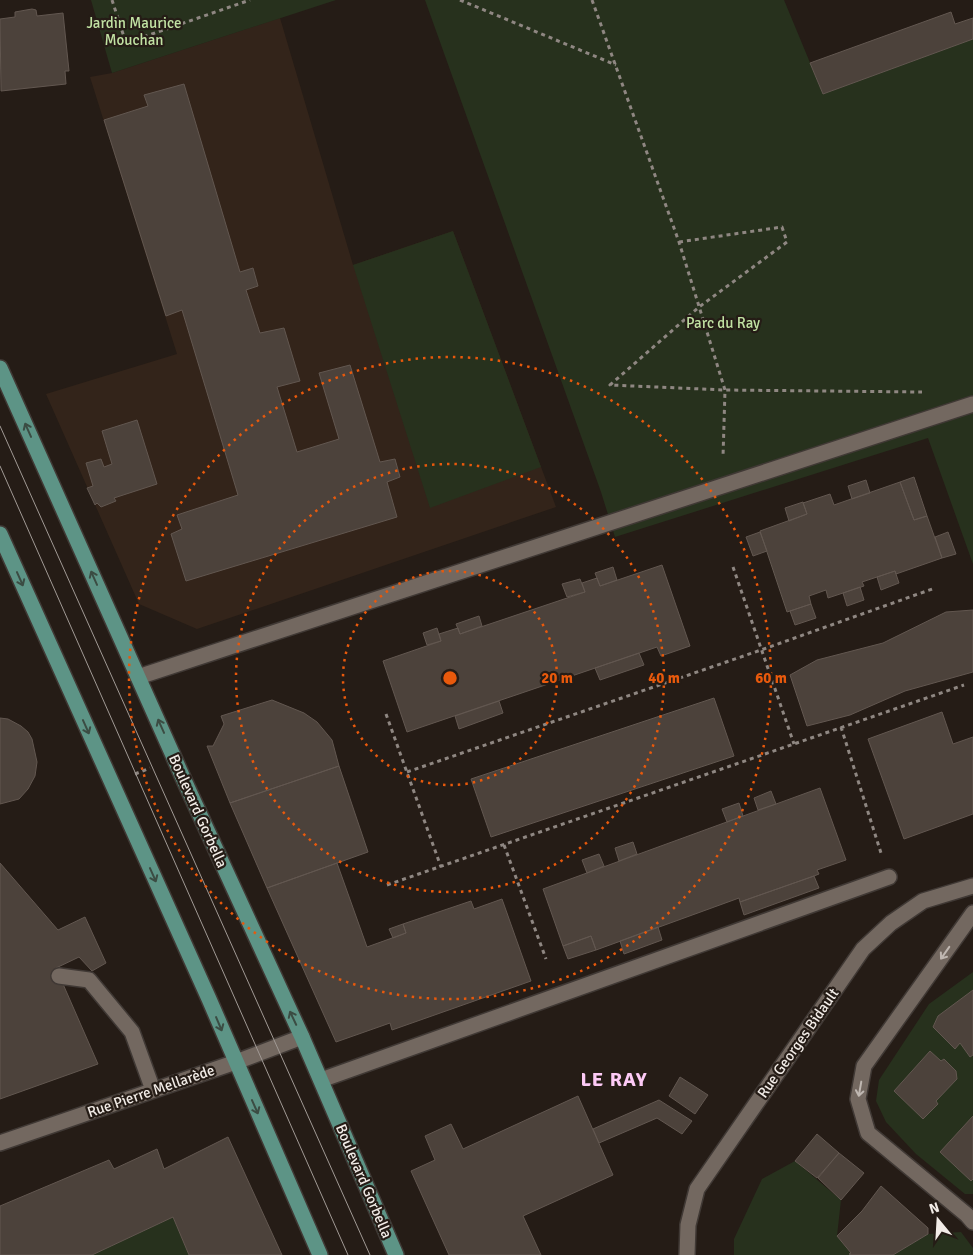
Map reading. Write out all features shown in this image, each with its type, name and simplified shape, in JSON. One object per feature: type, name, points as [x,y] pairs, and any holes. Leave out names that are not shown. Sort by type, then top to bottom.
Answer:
[{"type":"main road","name":"Boulevard Gorbella","points":[[0,368],[174,758],[302,1037],[396,1255]]},
{"type":"main road","points":[[0,534],[236,1062],[320,1255]]},
{"type":"street","points":[[138,676],[973,404]]},
{"type":"street","points":[[321,1080],[889,877]]},
{"type":"street","name":"Rue Georges Bidault","points":[[687,1255],[688,1225],[697,1189],[863,949],[891,923],[923,901],[973,886]]},
{"type":"street","points":[[971,1216],[868,1132],[858,1100],[864,1066],[973,913]]},
{"type":"street","points":[[59,976],[89,980],[132,1032],[153,1090]]},
{"type":"street","name":"Rue Pierre Mellarède","points":[[0,1143],[236,1062],[302,1037]]},
{"type":"path","points":[[112,0],[126,43],[250,0]]},
{"type":"path","points":[[460,0],[616,66]]},
{"type":"path","points":[[592,0],[679,242],[725,390],[722,486]]},
{"type":"path","points":[[679,242],[782,227],[787,242],[699,307],[610,385],[725,390],[924,392]]},
{"type":"path","points":[[732,567],[794,744]]},
{"type":"path","points":[[407,772],[935,588]]},
{"type":"path","points":[[387,885],[964,685]]},
{"type":"path","points":[[386,714],[441,867]]},
{"type":"path","points":[[841,727],[889,877]]},
{"type":"path","points":[[112,783],[174,758]]},
{"type":"path","points":[[504,845],[546,959]]},
{"type":"shaded area","points":[[280,18],[353,265],[453,231],[556,507],[197,629],[139,604],[46,394],[177,354],[90,77],[112,73]]},
{"type":"green space","name":"Jardin Maurice Mouchan","points":[[91,0],[336,0],[112,73]]},
{"type":"green space","name":"Parc du Ray","points":[[425,0],[784,0],[823,94],[973,39],[973,564],[928,438],[615,537],[601,492]]},
{"type":"green space","points":[[453,231],[541,467],[430,508],[353,265]]},
{"type":"green space","points":[[973,972],[973,1194],[965,1194],[916,1154],[886,1122],[876,1101],[879,1080],[929,1004]]},
{"type":"green space","points":[[795,1161],[841,1200],[837,1236],[852,1255],[734,1255],[734,1239],[762,1179]]},
{"type":"green space","points":[[173,1217],[189,1255],[92,1255]]},
{"type":"green space","points":[[961,1232],[973,1248],[973,1255],[893,1255],[928,1234]]},
{"type":"building","points":[[36,10],[37,16],[63,13],[69,71],[65,71],[66,84],[1,91],[0,19],[15,17],[15,12]]},
{"type":"building","points":[[951,12],[955,24],[973,18],[973,39],[823,94],[810,63]]},
{"type":"building","points":[[184,84],[240,272],[253,268],[258,286],[246,290],[260,333],[284,328],[300,381],[277,387],[297,452],[339,439],[319,373],[350,365],[380,462],[395,459],[400,477],[387,482],[397,517],[186,581],[171,534],[182,529],[177,515],[238,495],[182,310],[166,316],[104,120],[148,106],[144,95]]},
{"type":"building","points":[[137,420],[157,484],[114,498],[116,501],[101,507],[97,503],[95,505],[87,488],[93,486],[86,463],[101,459],[104,467],[112,464],[102,431]]},
{"type":"building","points":[[914,477],[927,516],[914,520],[900,482]]},
{"type":"building","points":[[866,480],[870,493],[852,499],[848,486]]},
{"type":"building","points":[[900,482],[914,520],[927,516],[942,558],[896,574],[895,571],[862,582],[864,586],[828,598],[826,590],[809,596],[811,604],[787,612],[760,531],[807,514],[803,503],[830,494],[834,505]]},
{"type":"building","points":[[803,502],[807,514],[789,521],[785,508]]},
{"type":"building","points":[[760,532],[767,551],[753,556],[746,537]]},
{"type":"building","points":[[948,532],[956,554],[942,558],[935,537]]},
{"type":"building","points":[[662,565],[690,646],[661,656],[657,647],[407,732],[383,661],[441,641],[439,634],[458,628],[460,634],[585,592],[582,583],[597,578],[600,586]]},
{"type":"building","points":[[613,567],[617,580],[600,586],[595,573]]},
{"type":"building","points":[[895,571],[899,583],[881,590],[877,577]]},
{"type":"building","points":[[580,579],[585,592],[567,597],[562,584]]},
{"type":"building","points":[[860,587],[864,600],[847,606],[843,593]]},
{"type":"building","points":[[811,604],[816,618],[795,625],[790,611]]},
{"type":"building","points":[[973,610],[973,672],[905,691],[850,715],[807,726],[790,675],[817,660],[883,643],[946,612]]},
{"type":"building","points":[[479,616],[482,626],[460,634],[456,624]]},
{"type":"building","points":[[437,628],[441,641],[427,645],[423,633]]},
{"type":"building","points":[[639,653],[644,665],[600,680],[595,668]]},
{"type":"building","points":[[714,698],[734,756],[491,837],[471,779]]},
{"type":"building","points":[[272,700],[304,713],[317,722],[332,740],[339,766],[230,803],[207,746],[213,746],[224,724],[221,716]]},
{"type":"building","points":[[499,701],[503,713],[459,729],[455,716]]},
{"type":"building","points":[[942,712],[953,744],[973,737],[973,814],[904,839],[868,739]]},
{"type":"building","points":[[0,718],[8,719],[28,732],[32,739],[37,762],[35,776],[28,789],[19,799],[0,804]]},
{"type":"building","points":[[339,766],[368,852],[267,888],[230,803]]},
{"type":"building","points":[[820,788],[846,860],[817,870],[819,874],[814,876],[740,902],[739,898],[596,950],[591,936],[563,946],[543,889]]},
{"type":"building","points":[[771,791],[776,804],[758,810],[754,798]]},
{"type":"building","points":[[739,803],[743,816],[727,822],[722,809]]},
{"type":"building","points":[[633,842],[637,854],[619,861],[615,848]]},
{"type":"building","points":[[599,854],[604,866],[587,873],[582,860]]},
{"type":"building","points":[[0,863],[58,930],[85,917],[106,963],[92,971],[79,957],[56,968],[98,1064],[0,1099]]},
{"type":"building","points":[[337,863],[367,947],[406,933],[403,924],[471,901],[474,909],[502,899],[531,981],[392,1030],[390,1023],[336,1042],[267,888]]},
{"type":"building","points":[[814,876],[819,888],[744,915],[740,902]]},
{"type":"building","points":[[403,924],[406,933],[393,938],[389,929]]},
{"type":"building","points":[[658,927],[662,940],[624,954],[620,941]]},
{"type":"building","points":[[591,936],[596,950],[568,959],[563,946]]},
{"type":"building","points":[[973,990],[973,1055],[970,1057],[960,1043],[955,1049],[933,1027],[938,1016]]},
{"type":"building","points":[[930,1051],[941,1061],[944,1059],[956,1071],[957,1079],[936,1101],[938,1104],[923,1119],[894,1091]]},
{"type":"building","points":[[680,1077],[708,1095],[695,1114],[669,1096]]},
{"type":"building","points":[[578,1096],[613,1175],[523,1216],[541,1255],[449,1255],[411,1171],[435,1160],[425,1136],[451,1124],[463,1149]]},
{"type":"building","points":[[659,1100],[692,1121],[682,1134],[657,1118],[599,1143],[593,1129]]},
{"type":"building","points":[[973,1116],[973,1179],[971,1181],[940,1152]]},
{"type":"building","points":[[817,1134],[839,1153],[817,1178],[795,1161]]},
{"type":"building","points":[[228,1137],[282,1255],[189,1255],[173,1217],[92,1255],[0,1255],[0,1206],[109,1160],[114,1169],[157,1149],[164,1169]]},
{"type":"building","points":[[839,1153],[864,1173],[841,1200],[818,1178]]},
{"type":"building","points":[[881,1186],[928,1228],[928,1234],[893,1255],[851,1255],[837,1236],[862,1211]]},
{"type":"tram line","points":[[0,426],[370,1255]]},
{"type":"tram line","points":[[0,466],[348,1255]]},
{"type":"district","name":"LE RAY","points":[[614,1079]]}]
